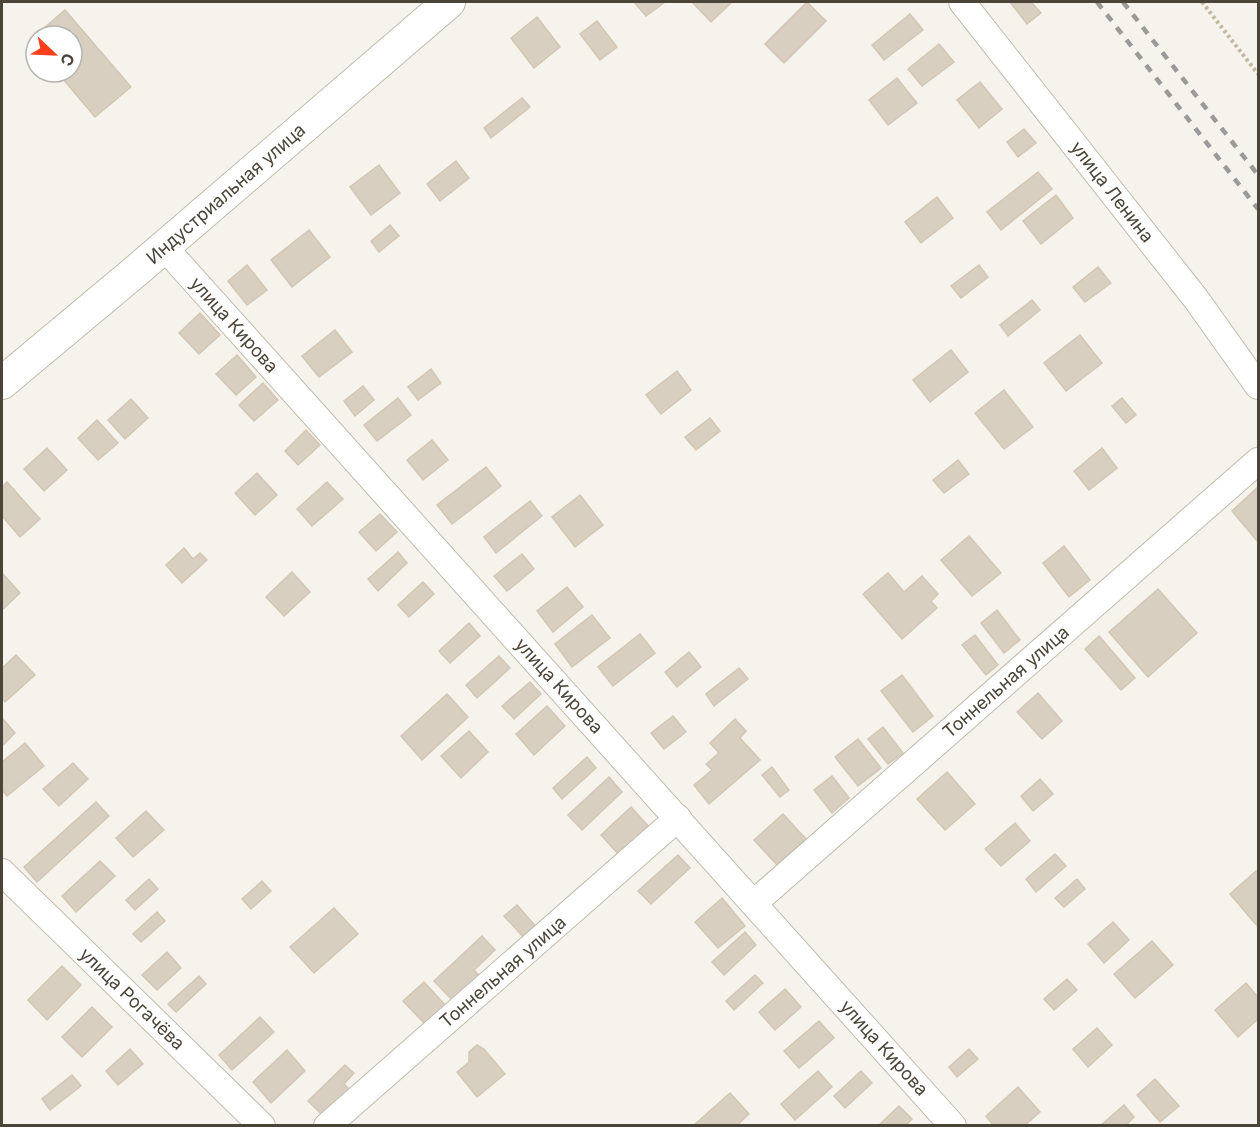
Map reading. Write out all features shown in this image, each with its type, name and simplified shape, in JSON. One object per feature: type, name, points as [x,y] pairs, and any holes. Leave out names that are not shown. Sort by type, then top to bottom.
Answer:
[{"type":"street","name":"Индустриальная улица","points":[[2,383],[449,2]]},
{"type":"street","name":"улица Ленина","points":[[962,2],[1196,299],[1258,386]]},
{"type":"street","name":"улица Кирова","points":[[164,247],[953,1125]]},
{"type":"street","name":"Тоннельная улица","points":[[754,903],[1258,461]]},
{"type":"street","name":"Тоннельная улица","points":[[327,1125],[678,818]]},
{"type":"street","name":"улица Рогачёва","points":[[2,872],[262,1125]]},
{"type":"path","points":[[1202,2],[1258,74]]},
{"type":"building","points":[[634,2],[665,2],[646,16]]},
{"type":"building","points":[[692,2],[732,2],[711,22]]},
{"type":"building","points":[[807,2],[826,21],[784,63],[765,44]]},
{"type":"building","points":[[1010,2],[1031,2],[1041,13],[1027,24]]},
{"type":"building","points":[[65,10],[77,24],[49,24]]},
{"type":"building","points":[[910,14],[923,30],[884,60],[872,45]]},
{"type":"building","points":[[537,17],[560,47],[534,68],[511,38]]},
{"type":"building","points":[[597,21],[617,47],[600,60],[580,34]]},
{"type":"building","points":[[84,32],[131,87],[95,117],[67,84],[84,84]]},
{"type":"building","points":[[939,44],[954,62],[922,86],[908,69]]},
{"type":"building","points":[[897,78],[917,103],[888,125],[869,100]]},
{"type":"building","points":[[980,82],[1002,109],[979,128],[957,100]]},
{"type":"building","points":[[522,98],[530,107],[491,138],[484,128]]},
{"type":"building","points":[[1024,129],[1036,143],[1018,157],[1007,142]]},
{"type":"building","points":[[456,161],[469,178],[440,201],[427,184]]},
{"type":"building","points":[[379,165],[400,193],[371,215],[350,187]]},
{"type":"building","points":[[1038,172],[1052,189],[1001,230],[987,212]]},
{"type":"building","points":[[1056,195],[1073,218],[1041,244],[1023,221]]},
{"type":"building","points":[[937,197],[953,218],[921,243],[905,222]]},
{"type":"building","points":[[390,225],[399,236],[379,252],[371,241]]},
{"type":"building","points":[[309,230],[330,257],[292,287],[271,260]]},
{"type":"building","points":[[247,265],[267,290],[247,305],[228,281]]},
{"type":"building","points":[[979,265],[988,277],[961,298],[951,286]]},
{"type":"building","points":[[1098,267],[1111,283],[1085,302],[1073,287]]},
{"type":"building","points":[[1032,300],[1040,310],[1008,336],[1000,325]]},
{"type":"building","points":[[200,313],[220,335],[199,354],[179,333]]},
{"type":"building","points":[[335,330],[352,352],[319,377],[302,356]]},
{"type":"building","points":[[1080,335],[1102,363],[1066,391],[1044,363]]},
{"type":"building","points":[[951,350],[968,372],[930,402],[913,380]]},
{"type":"building","points":[[237,355],[256,377],[236,395],[216,374]]},
{"type":"building","points":[[431,369],[441,383],[418,400],[408,387]]},
{"type":"building","points":[[677,371],[691,390],[661,414],[646,395]]},
{"type":"building","points":[[263,383],[278,400],[254,421],[239,405]]},
{"type":"building","points":[[363,386],[374,400],[355,416],[344,401]]},
{"type":"building","points":[[1004,390],[1033,427],[1004,449],[975,413]]},
{"type":"building","points":[[398,398],[411,415],[377,441],[364,425]]},
{"type":"building","points":[[1122,398],[1136,415],[1126,423],[1112,406]]},
{"type":"building","points":[[131,399],[148,418],[125,439],[108,420]]},
{"type":"building","points":[[710,418],[720,431],[696,450],[685,437]]},
{"type":"building","points":[[97,420],[118,443],[98,460],[78,438]]},
{"type":"building","points":[[306,430],[320,445],[298,465],[285,451]]},
{"type":"building","points":[[432,440],[448,460],[423,480],[407,460]]},
{"type":"building","points":[[47,448],[67,470],[44,491],[24,469]]},
{"type":"building","points":[[1102,448],[1117,468],[1089,490],[1074,471]]},
{"type":"building","points":[[958,460],[969,474],[944,493],[933,480]]},
{"type":"building","points":[[486,467],[501,486],[452,524],[437,505]]},
{"type":"building","points":[[257,473],[277,495],[255,515],[235,493]]},
{"type":"building","points":[[7,482],[40,519],[20,537],[2,516],[2,487]]},
{"type":"building","points":[[327,482],[343,499],[312,526],[297,509]]},
{"type":"building","points":[[1258,487],[1258,542],[1232,511]]},
{"type":"building","points":[[580,495],[603,525],[575,547],[552,517]]},
{"type":"building","points":[[530,501],[542,516],[496,553],[484,537]]},
{"type":"building","points":[[380,514],[397,532],[376,551],[359,532]]},
{"type":"building","points":[[969,536],[1001,573],[972,596],[941,560]]},
{"type":"building","points":[[1064,546],[1090,580],[1069,597],[1043,563]]},
{"type":"building","points":[[184,548],[193,559],[200,553],[207,560],[182,583],[166,565]]},
{"type":"building","points":[[398,552],[407,563],[378,591],[368,579]]},
{"type":"building","points":[[522,554],[534,569],[507,591],[494,576]]},
{"type":"building","points":[[292,572],[310,592],[284,616],[266,597]]},
{"type":"building","points":[[2,573],[20,593],[2,610]]},
{"type":"building","points":[[888,573],[904,592],[922,576],[938,594],[931,601],[937,608],[902,639],[863,594]]},
{"type":"building","points":[[423,582],[434,594],[409,617],[398,605]]},
{"type":"building","points":[[567,587],[583,607],[553,632],[537,611]]},
{"type":"building","points":[[1158,589],[1197,633],[1148,677],[1109,632]]},
{"type":"building","points":[[997,610],[1020,640],[1004,653],[981,623]]},
{"type":"building","points":[[592,615],[610,638],[572,667],[555,644]]},
{"type":"building","points":[[469,623],[480,636],[450,663],[439,651]]},
{"type":"building","points":[[640,634],[655,653],[613,686],[598,667]]},
{"type":"building","points":[[975,635],[998,665],[986,675],[962,645]]},
{"type":"building","points":[[1099,636],[1135,678],[1121,690],[1085,649]]},
{"type":"building","points":[[689,652],[701,667],[677,687],[665,672]]},
{"type":"building","points":[[16,655],[35,675],[5,702],[2,698],[2,668]]},
{"type":"building","points":[[499,656],[510,668],[477,698],[466,685]]},
{"type":"building","points":[[739,668],[748,679],[714,706],[706,694]]},
{"type":"building","points":[[902,675],[933,716],[913,732],[881,691]]},
{"type":"building","points":[[530,682],[541,694],[514,719],[502,706]]},
{"type":"building","points":[[1038,693],[1062,721],[1042,739],[1017,712]]},
{"type":"building","points":[[447,694],[468,717],[422,760],[401,736]]},
{"type":"building","points":[[547,706],[565,726],[534,755],[516,734]]},
{"type":"building","points":[[673,716],[686,732],[664,749],[651,733]]},
{"type":"building","points":[[2,718],[15,733],[2,746]]},
{"type":"building","points":[[735,719],[746,731],[740,738],[760,760],[709,804],[694,785],[712,770],[706,764],[719,753],[710,743]]},
{"type":"building","points":[[883,727],[903,753],[888,764],[868,739]]},
{"type":"building","points":[[469,731],[488,752],[461,778],[441,756]]},
{"type":"building","points":[[858,739],[881,768],[858,786],[835,757]]},
{"type":"building","points":[[25,743],[44,766],[7,796],[2,790],[2,762]]},
{"type":"building","points":[[587,757],[596,768],[562,799],[553,788]]},
{"type":"building","points":[[73,763],[88,779],[59,806],[43,789]]},
{"type":"building","points":[[772,767],[789,790],[780,797],[762,775]]},
{"type":"building","points":[[947,772],[975,804],[945,830],[917,799]]},
{"type":"building","points":[[832,776],[849,798],[832,813],[814,790]]},
{"type":"building","points":[[609,777],[622,792],[582,830],[568,815]]},
{"type":"building","points":[[1040,779],[1053,794],[1033,811],[1021,796]]},
{"type":"building","points":[[96,802],[109,816],[37,882],[24,867]]},
{"type":"building","points":[[631,807],[650,828],[620,856],[601,835]]},
{"type":"building","points":[[146,811],[164,830],[133,857],[116,838]]},
{"type":"building","points":[[783,814],[806,839],[777,865],[754,840]]},
{"type":"building","points":[[1015,823],[1030,841],[1001,866],[985,849]]},
{"type":"building","points":[[1055,854],[1066,866],[1036,892],[1026,879]]},
{"type":"building","points":[[678,855],[690,868],[651,904],[638,891]]},
{"type":"building","points":[[100,861],[115,876],[76,912],[62,896]]},
{"type":"building","points":[[1256,871],[1258,873],[1258,927],[1230,894]]},
{"type":"building","points":[[149,879],[158,889],[135,910],[126,900]]},
{"type":"building","points":[[1077,879],[1085,889],[1064,907],[1055,898]]},
{"type":"building","points":[[262,881],[271,891],[251,909],[242,899]]},
{"type":"building","points":[[722,898],[745,926],[718,948],[695,922]]},
{"type":"building","points":[[517,905],[538,929],[526,940],[504,916]]},
{"type":"building","points":[[334,908],[358,934],[314,973],[290,947]]},
{"type":"building","points":[[157,912],[165,921],[141,942],[133,934]]},
{"type":"building","points":[[1113,922],[1129,940],[1104,963],[1088,944]]},
{"type":"building","points":[[745,932],[756,945],[724,975],[712,962]]},
{"type":"building","points":[[482,936],[495,950],[474,970],[485,982],[459,1007],[434,981]]},
{"type":"building","points":[[1152,941],[1173,965],[1135,998],[1114,974]]},
{"type":"building","points":[[167,952],[181,968],[157,990],[142,975]]},
{"type":"building","points":[[62,966],[81,985],[47,1020],[28,1000]]},
{"type":"building","points":[[755,975],[763,983],[734,1010],[726,1001]]},
{"type":"building","points":[[199,976],[206,984],[176,1012],[168,1004]]},
{"type":"building","points":[[1067,979],[1077,990],[1054,1010],[1044,999]]},
{"type":"building","points":[[424,982],[446,1006],[426,1025],[403,1001]]},
{"type":"building","points":[[1246,983],[1258,997],[1258,1019],[1238,1037],[1215,1010]]},
{"type":"building","points":[[785,989],[801,1007],[775,1030],[759,1012]]},
{"type":"building","points":[[92,1007],[112,1027],[82,1057],[62,1037]]},
{"type":"building","points":[[260,1017],[274,1032],[232,1070],[219,1055]]},
{"type":"building","points":[[819,1021],[834,1038],[799,1068],[784,1051]]},
{"type":"building","points":[[1097,1028],[1112,1045],[1088,1067],[1073,1049]]},
{"type":"building","points":[[477,1045],[484,1049],[505,1074],[477,1097],[457,1072],[469,1062],[469,1052]]},
{"type":"building","points":[[130,1049],[143,1064],[118,1085],[106,1071]]},
{"type":"building","points":[[969,1049],[978,1059],[957,1077],[949,1067]]},
{"type":"building","points":[[287,1050],[305,1071],[271,1103],[253,1082]]},
{"type":"building","points":[[345,1065],[354,1073],[344,1084],[358,1098],[332,1124],[308,1101]]},
{"type":"building","points":[[818,1071],[832,1087],[795,1120],[781,1104]]},
{"type":"building","points":[[861,1071],[872,1083],[845,1108],[834,1096]]},
{"type":"building","points":[[72,1075],[81,1086],[50,1110],[42,1099]]},
{"type":"building","points":[[1155,1079],[1179,1106],[1160,1122],[1137,1095]]},
{"type":"building","points":[[1018,1087],[1040,1112],[1024,1126],[994,1126],[986,1116]]},
{"type":"building","points":[[730,1093],[749,1114],[736,1126],[693,1126]]},
{"type":"building","points":[[1124,1105],[1134,1117],[1125,1126],[1100,1126]]},
{"type":"building","points":[[899,1106],[912,1119],[905,1126],[878,1126]]},
{"type":"railway","points":[[1097,2],[1258,209]]},
{"type":"railway","points":[[1123,2],[1258,175]]}]
